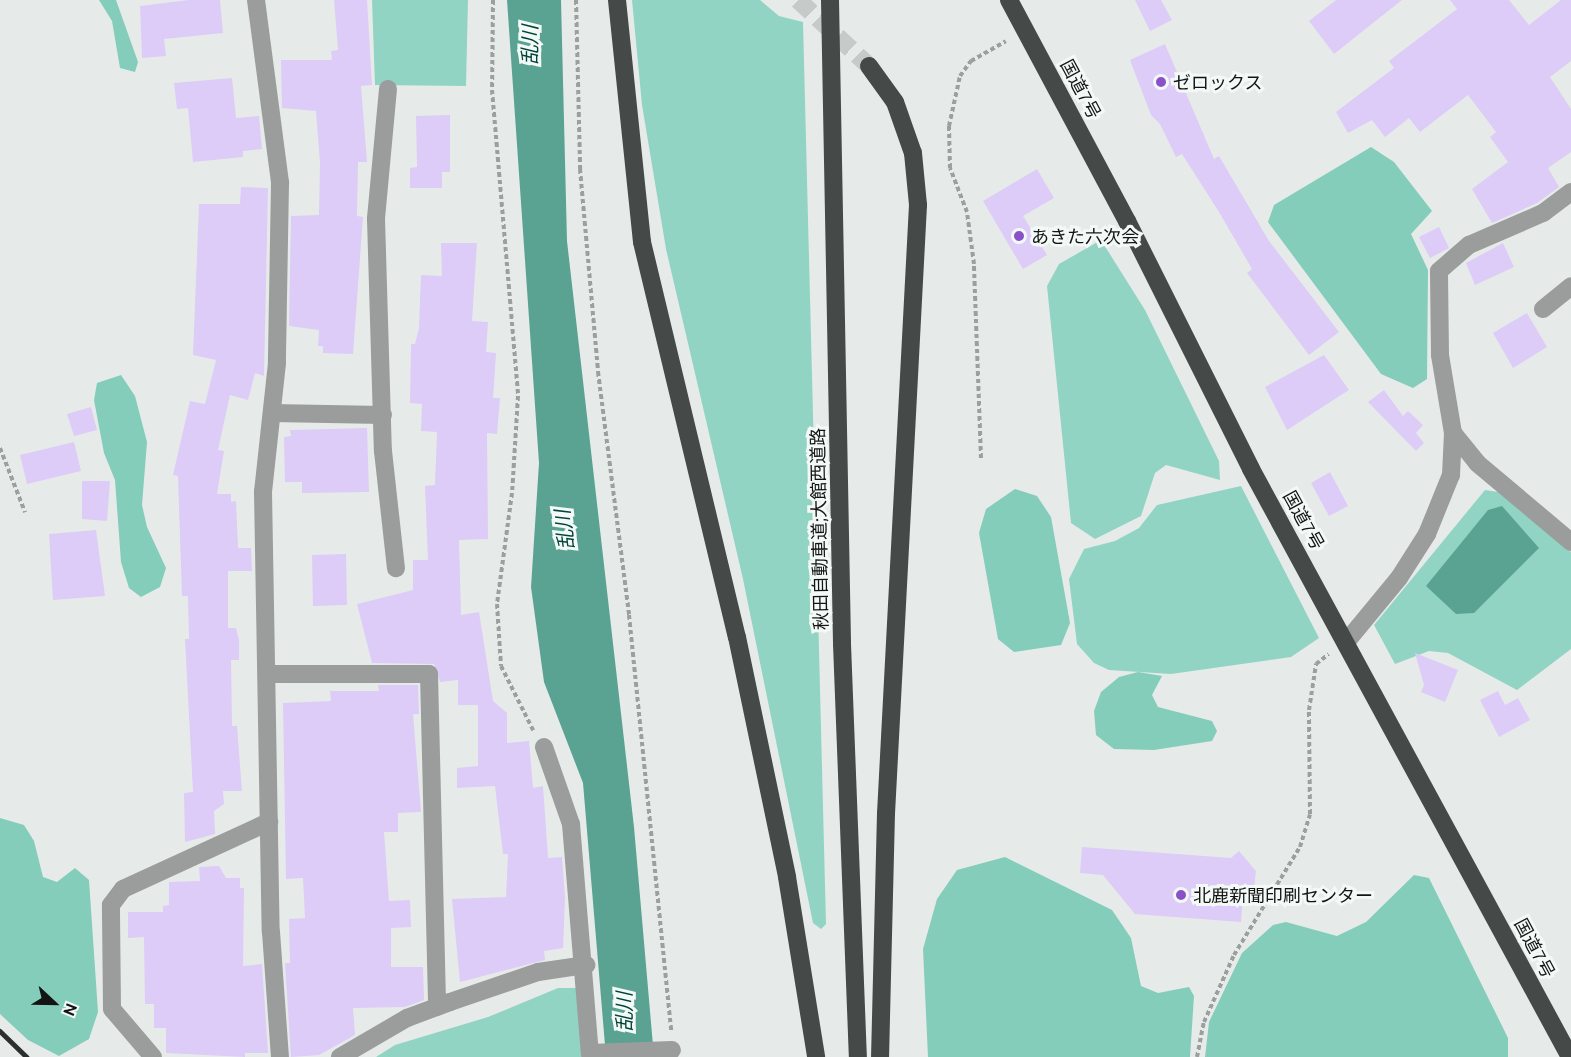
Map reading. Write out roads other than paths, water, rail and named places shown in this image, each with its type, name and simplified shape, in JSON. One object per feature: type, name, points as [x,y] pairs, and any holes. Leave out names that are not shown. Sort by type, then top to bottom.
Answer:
[{"type":"highway","points":[[616,0],[642,242],[737,636],[787,877],[816,1057]]},
{"type":"highway","name":"秋田自動車道;大館西道路","points":[[830,0],[843,680],[858,1057]]},
{"type":"highway","name":"国道7号","points":[[1009,0],[1251,469],[1347,641],[1570,1057]]},
{"type":"highway","points":[[869,66],[895,102],[913,153],[918,206],[886,813],[880,1057]]},
{"type":"street","points":[[256,0],[280,183],[272,413],[263,492],[269,822],[280,1057]]},
{"type":"street","points":[[388,89],[376,219],[383,415],[396,568]]},
{"type":"street","points":[[1347,641],[1400,578],[1427,534],[1451,475],[1454,433],[1440,355],[1439,271],[1469,245],[1543,213],[1571,192]]},
{"type":"street","points":[[1542,309],[1571,286]]},
{"type":"street","points":[[272,413],[383,415]]},
{"type":"street","points":[[1454,433],[1477,463],[1571,542]]},
{"type":"street","points":[[267,674],[429,674],[437,1007]]},
{"type":"street","points":[[543,747],[571,824],[586,965],[590,1053],[672,1050]]},
{"type":"street","points":[[153,1057],[112,1010],[111,905],[123,889],[269,822]]},
{"type":"street","points":[[340,1057],[437,1007],[538,972],[586,965]]},
{"type":"water","name":"乱川","points":[[507,0],[561,0],[567,241],[634,827],[654,1057],[606,1057],[583,783],[544,682],[531,587],[539,463]]},
{"type":"water","points":[[1502,506],[1539,548],[1474,613],[1456,614],[1426,586],[1488,510]]},
{"type":"tunnel","points":[[798,0],[869,66]]},
{"type":"railway","points":[[0,1031],[27,1057]]},
{"type":"place","name":"ゼロックス","points":[[1161,82]]},
{"type":"place","name":"あきた六次会","points":[[1019,236]]},
{"type":"place","name":"北鹿新聞印刷センター","points":[[1181,895]]}]
